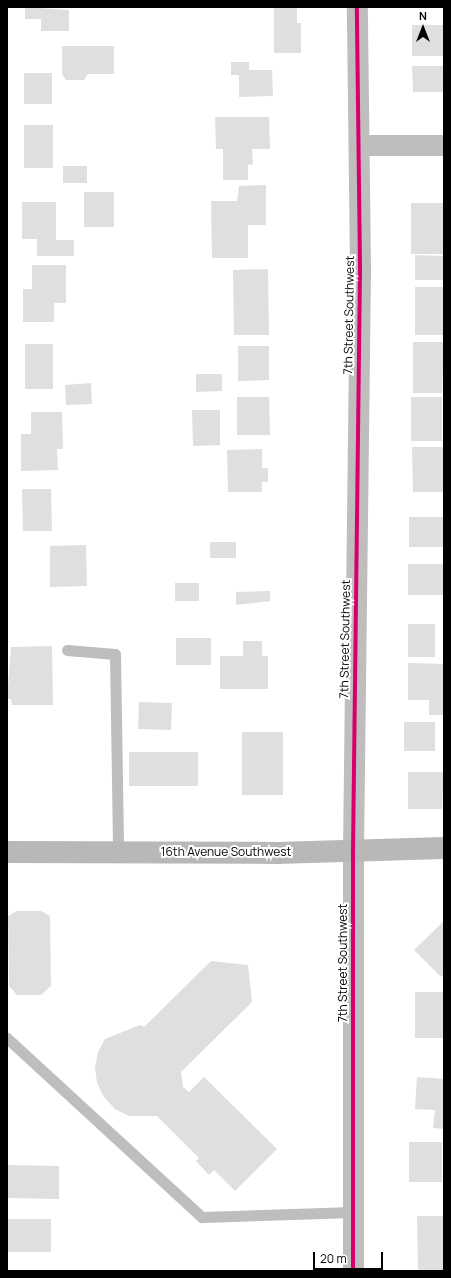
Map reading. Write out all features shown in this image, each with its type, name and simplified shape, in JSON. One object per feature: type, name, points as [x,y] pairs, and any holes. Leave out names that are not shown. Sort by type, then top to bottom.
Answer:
[{"type":"street","name":"7th Street Southwest","points":[[353,1271],[353,851],[359,145],[357,7]]},
{"type":"street","points":[[359,145],[444,145]]},
{"type":"street","name":"16th Avenue Southwest","points":[[7,852],[353,851],[444,848]]},
{"type":"lane","points":[[67,650],[115,654],[118,852]]},
{"type":"lane","points":[[7,1038],[202,1217],[353,1212]]},
{"type":"building","points":[[25,7],[69,10],[69,31],[41,31],[41,19],[25,19]]},
{"type":"building","points":[[274,8],[297,8],[297,23],[301,23],[301,53],[274,53]]},
{"type":"building","points":[[412,25],[444,25],[444,56],[412,56]]},
{"type":"building","points":[[62,46],[114,46],[114,74],[88,74],[84,80],[66,80],[62,74]]},
{"type":"building","points":[[231,62],[249,62],[249,70],[272,70],[273,96],[239,97],[239,75],[231,75]]},
{"type":"building","points":[[412,66],[444,66],[444,92],[413,92]]},
{"type":"building","points":[[24,73],[52,73],[52,104],[24,104]]},
{"type":"building","points":[[215,117],[269,117],[270,149],[252,149],[253,164],[248,165],[248,180],[223,180],[223,149],[216,149]]},
{"type":"building","points":[[24,125],[53,125],[53,168],[24,168]]},
{"type":"building","points":[[63,166],[87,166],[87,183],[63,183]]},
{"type":"building","points":[[266,185],[266,225],[248,225],[248,258],[212,258],[211,201],[237,201],[239,186]]},
{"type":"building","points":[[84,192],[114,192],[114,227],[84,227]]},
{"type":"building","points":[[22,202],[56,202],[56,240],[74,240],[74,256],[37,256],[37,239],[22,239]]},
{"type":"building","points":[[411,203],[444,203],[444,254],[411,254]]},
{"type":"building","points":[[415,255],[444,256],[444,280],[415,280]]},
{"type":"building","points":[[32,265],[66,265],[66,303],[54,303],[54,322],[23,322],[23,289],[32,289]]},
{"type":"building","points":[[268,269],[269,335],[234,335],[233,270]]},
{"type":"building","points":[[415,287],[444,287],[444,335],[415,335]]},
{"type":"building","points":[[413,342],[444,342],[442,393],[413,393]]},
{"type":"building","points":[[25,344],[53,344],[53,389],[25,389]]},
{"type":"building","points":[[238,346],[269,346],[269,380],[238,381]]},
{"type":"building","points":[[196,374],[222,374],[222,391],[196,392]]},
{"type":"building","points":[[91,383],[92,404],[66,405],[65,385]]},
{"type":"building","points":[[237,397],[269,397],[270,435],[237,435]]},
{"type":"building","points":[[411,397],[442,397],[442,441],[411,441]]},
{"type":"building","points":[[192,410],[220,410],[220,445],[193,446]]},
{"type":"building","points":[[31,412],[62,412],[63,449],[57,449],[58,470],[21,471],[21,434],[31,434]]},
{"type":"building","points":[[412,447],[444,447],[444,492],[413,492]]},
{"type":"building","points":[[262,449],[262,468],[268,468],[268,482],[262,482],[262,492],[228,492],[227,450]]},
{"type":"building","points":[[22,489],[51,489],[52,531],[23,531]]},
{"type":"building","points":[[409,517],[444,517],[444,547],[409,547]]},
{"type":"building","points":[[210,542],[236,542],[236,558],[210,558]]},
{"type":"building","points":[[86,545],[87,586],[50,587],[50,546]]},
{"type":"building","points":[[408,564],[443,564],[443,595],[408,595]]},
{"type":"building","points":[[175,583],[199,583],[199,601],[175,601]]},
{"type":"building","points":[[270,591],[270,601],[236,605],[236,592]]},
{"type":"building","points":[[408,624],[435,624],[435,657],[408,657]]},
{"type":"building","points":[[176,638],[211,638],[211,665],[176,665]]},
{"type":"building","points":[[243,641],[262,641],[262,656],[268,656],[268,689],[220,689],[220,656],[243,656]]},
{"type":"building","points":[[52,646],[53,705],[12,705],[11,699],[7,699],[11,647]]},
{"type":"building","points":[[408,663],[444,664],[444,715],[429,715],[429,700],[408,700]]},
{"type":"building","points":[[139,702],[172,703],[171,730],[138,729]]},
{"type":"building","points":[[404,722],[435,722],[435,751],[404,751]]},
{"type":"building","points":[[242,732],[283,732],[283,795],[242,795]]},
{"type":"building","points":[[129,752],[198,752],[198,786],[129,786]]},
{"type":"building","points":[[408,772],[444,772],[442,809],[408,809]]},
{"type":"building","points":[[17,911],[41,911],[50,916],[51,986],[41,995],[17,995],[9,986],[8,916]]},
{"type":"building","points":[[444,921],[444,973],[441,977],[414,950]]},
{"type":"building","points":[[211,961],[248,965],[252,1002],[181,1072],[183,1087],[189,1092],[204,1077],[277,1149],[235,1191],[214,1170],[209,1175],[196,1161],[199,1158],[157,1116],[129,1116],[115,1109],[104,1097],[97,1083],[95,1068],[98,1052],[105,1039],[140,1025],[144,1027]]},
{"type":"building","points":[[415,992],[444,992],[444,1038],[415,1038]]},
{"type":"building","points":[[417,1077],[444,1079],[444,1129],[433,1128],[435,1110],[415,1109]]},
{"type":"building","points":[[409,1142],[442,1142],[442,1182],[409,1182]]},
{"type":"building","points":[[7,1165],[59,1166],[59,1199],[7,1198]]},
{"type":"building","points":[[417,1216],[444,1216],[444,1271],[418,1271]]},
{"type":"building","points":[[7,1219],[51,1219],[51,1252],[7,1252]]},
{"type":"cycle path","points":[[353,1271],[353,851],[360,267],[357,7]]}]
